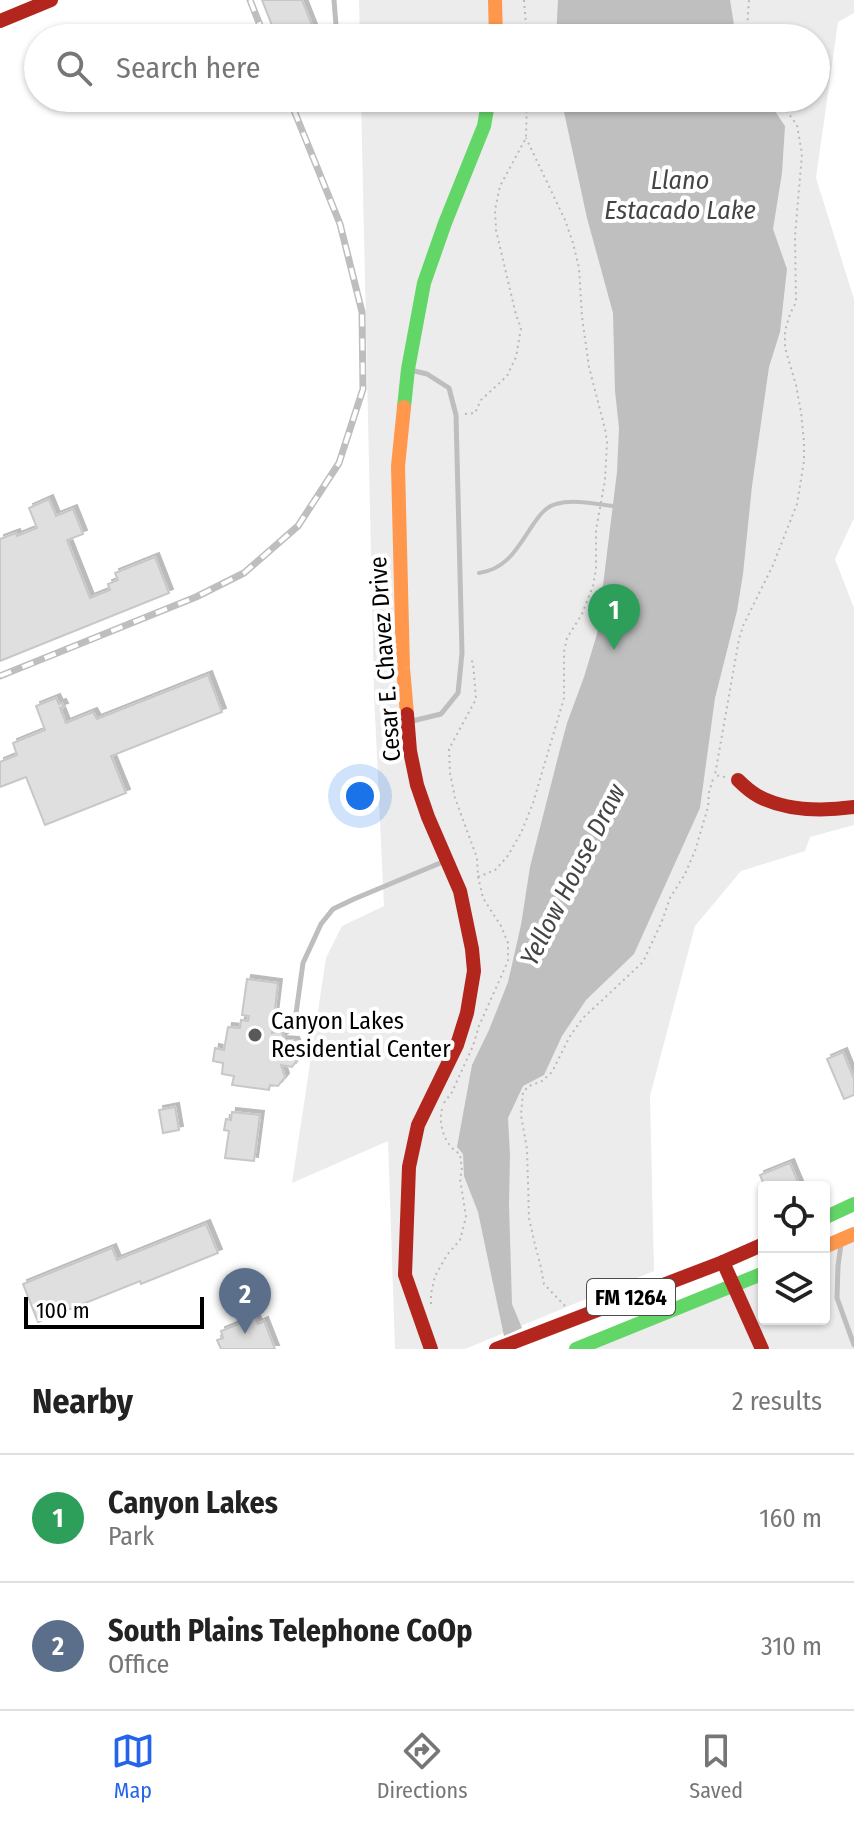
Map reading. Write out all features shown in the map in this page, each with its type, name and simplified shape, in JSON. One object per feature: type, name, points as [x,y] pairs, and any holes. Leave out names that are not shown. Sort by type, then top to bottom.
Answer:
[{"type":"street","points":[[0,21],[51,0]]},
{"type":"street","points":[[495,0],[496,24]]},
{"type":"street","name":"Cesar E. Chavez Drive","points":[[431,1349],[405,1275],[409,1167],[418,1125],[457,1045],[467,1013],[474,971],[460,891],[428,817],[410,751],[400,598],[398,466],[408,369],[424,283],[484,126],[486,112]]},
{"type":"street","points":[[738,780],[768,800],[824,810],[854,807]]},
{"type":"street","points":[[830,1215],[854,1204]]},
{"type":"street","name":"FM 1264","points":[[496,1349],[758,1247]]},
{"type":"street","points":[[723,1262],[762,1349]]},
{"type":"street","name":"FM 1264","points":[[576,1349],[758,1275]]},
{"type":"lane","points":[[334,0],[336,24]]},
{"type":"lane","points":[[407,722],[441,714],[458,693],[462,653],[456,415],[449,388],[427,374],[408,369]]},
{"type":"lane","points":[[294,1028],[303,963],[321,924],[333,909],[446,861]]},
{"type":"lane","points":[[848,1237],[838,1266],[837,1298],[854,1345]]},
{"type":"path","points":[[524,0],[526,24]]},
{"type":"path","points":[[747,24],[749,0]]},
{"type":"path","points":[[478,877],[495,870],[507,857],[533,803],[564,698],[567,638],[588,602],[593,586],[596,530],[605,480],[607,442],[589,367],[579,268],[565,220],[526,138],[527,112]]},
{"type":"path","points":[[569,1311],[544,1284],[529,1218],[527,1149],[521,1115],[523,1092],[552,1072],[583,1018],[643,962],[670,898],[685,874],[708,807],[739,639],[797,504],[804,442],[796,385],[785,348],[785,331],[796,302],[795,236],[802,154],[797,125],[787,112]]},
{"type":"path","points":[[456,415],[475,413],[481,400],[507,376],[516,357],[521,328],[498,240],[495,210],[500,186],[526,138]]},
{"type":"path","points":[[715,775],[738,780]]},
{"type":"shaded area","points":[[359,0],[854,0],[854,13],[838,22],[830,79],[830,24],[360,24]]},
{"type":"shaded area","points":[[361,112],[825,112],[816,178],[854,299],[854,518],[835,559],[854,608],[854,825],[810,837],[805,851],[741,871],[695,926],[650,1096],[654,1271],[465,1349],[395,1349],[388,1141],[292,1183],[326,958],[342,926],[384,906],[374,693]]},
{"type":"shaded area","points":[[854,1238],[854,1349],[591,1349],[758,1279],[758,1325],[830,1325],[830,1248]]},
{"type":"water","points":[[558,0],[730,0],[734,24],[557,24]]},
{"type":"water","name":"Llano Estacado Lake","points":[[564,112],[776,112],[785,126],[782,173],[773,229],[787,269],[780,332],[769,367],[743,574],[715,698],[700,808],[634,954],[586,1000],[562,1036],[544,1075],[523,1086],[508,1118],[512,1304],[522,1328],[504,1336],[478,1212],[464,1176],[463,1154],[457,1147],[472,1065],[508,982],[530,867],[559,753],[597,634],[617,472],[619,428],[613,313],[587,218]]},
{"type":"building","points":[[262,0],[302,0],[311,24],[271,24]]},
{"type":"building","points":[[49,499],[56,516],[73,509],[83,534],[67,540],[90,598],[110,590],[108,584],[118,580],[115,573],[155,557],[169,593],[0,661],[0,539],[37,528],[29,508]]},
{"type":"building","points":[[208,675],[222,712],[111,756],[126,793],[45,825],[26,777],[0,787],[0,762],[17,755],[13,743],[45,730],[36,706],[56,698],[64,707],[60,708],[66,723],[93,712],[97,719]]},
{"type":"building","name":"Canyon Lakes Residential Center","points":[[247,979],[278,983],[272,1033],[281,1031],[284,1037],[279,1040],[295,1041],[301,1055],[292,1067],[281,1065],[285,1077],[278,1086],[270,1085],[269,1090],[232,1085],[234,1076],[222,1074],[223,1063],[213,1061],[215,1048],[224,1050],[228,1027],[240,1028],[241,1020],[248,1021],[249,1016],[242,1015]]},
{"type":"building","points":[[843,1052],[854,1079],[854,1095],[844,1099],[827,1059]]},
{"type":"building","points":[[175,1107],[179,1130],[163,1133],[159,1110]]},
{"type":"building","points":[[232,1112],[260,1115],[254,1161],[225,1158],[229,1131],[224,1130],[226,1119],[231,1120]]},
{"type":"building","points":[[790,1163],[798,1181],[762,1181],[760,1175]]},
{"type":"building","points":[[206,1224],[218,1253],[38,1322],[23,1284],[112,1248],[117,1260]]},
{"type":"building","points":[[255,1317],[258,1324],[264,1321],[275,1349],[221,1349],[217,1340],[223,1338],[221,1331]]},
{"type":"waterway","points":[[479,573],[506,560],[550,506],[570,502],[613,506]]},
{"type":"railway","points":[[250,0],[259,24]]},
{"type":"railway","points":[[0,676],[196,597],[244,573],[298,526],[339,463],[363,389],[362,312],[340,224],[295,112]]},
{"type":"traffic: fast","points":[[404,407],[424,283],[484,126],[486,112]]},
{"type":"traffic: fast","points":[[830,1215],[854,1204]]},
{"type":"traffic: fast","points":[[576,1349],[758,1275]]},
{"type":"traffic: slow","points":[[495,0],[496,24]]},
{"type":"traffic: slow","points":[[404,407],[398,466],[407,714]]},
{"type":"traffic: slow","points":[[830,1244],[854,1234]]},
{"type":"traffic: jam","points":[[0,21],[51,0]]},
{"type":"traffic: jam","points":[[407,714],[417,785],[460,891],[474,971],[467,1013],[457,1045],[418,1125],[409,1167],[405,1275],[431,1349]]},
{"type":"traffic: jam","points":[[738,780],[758,796],[781,805],[818,809],[854,807]]},
{"type":"traffic: jam","points":[[496,1349],[758,1247]]},
{"type":"traffic: jam","points":[[723,1262],[762,1349]]},
{"type":"place","name":"Canyon Lakes","points":[[614,650]]},
{"type":"place","name":"Canyon Lakes Residential Center","points":[[255,1035]]},
{"type":"place","name":"South Plains Telephone CoOp","points":[[245,1334]]},
{"type":"water label","name":"Yellow House Draw","points":[[573,875]]}]
